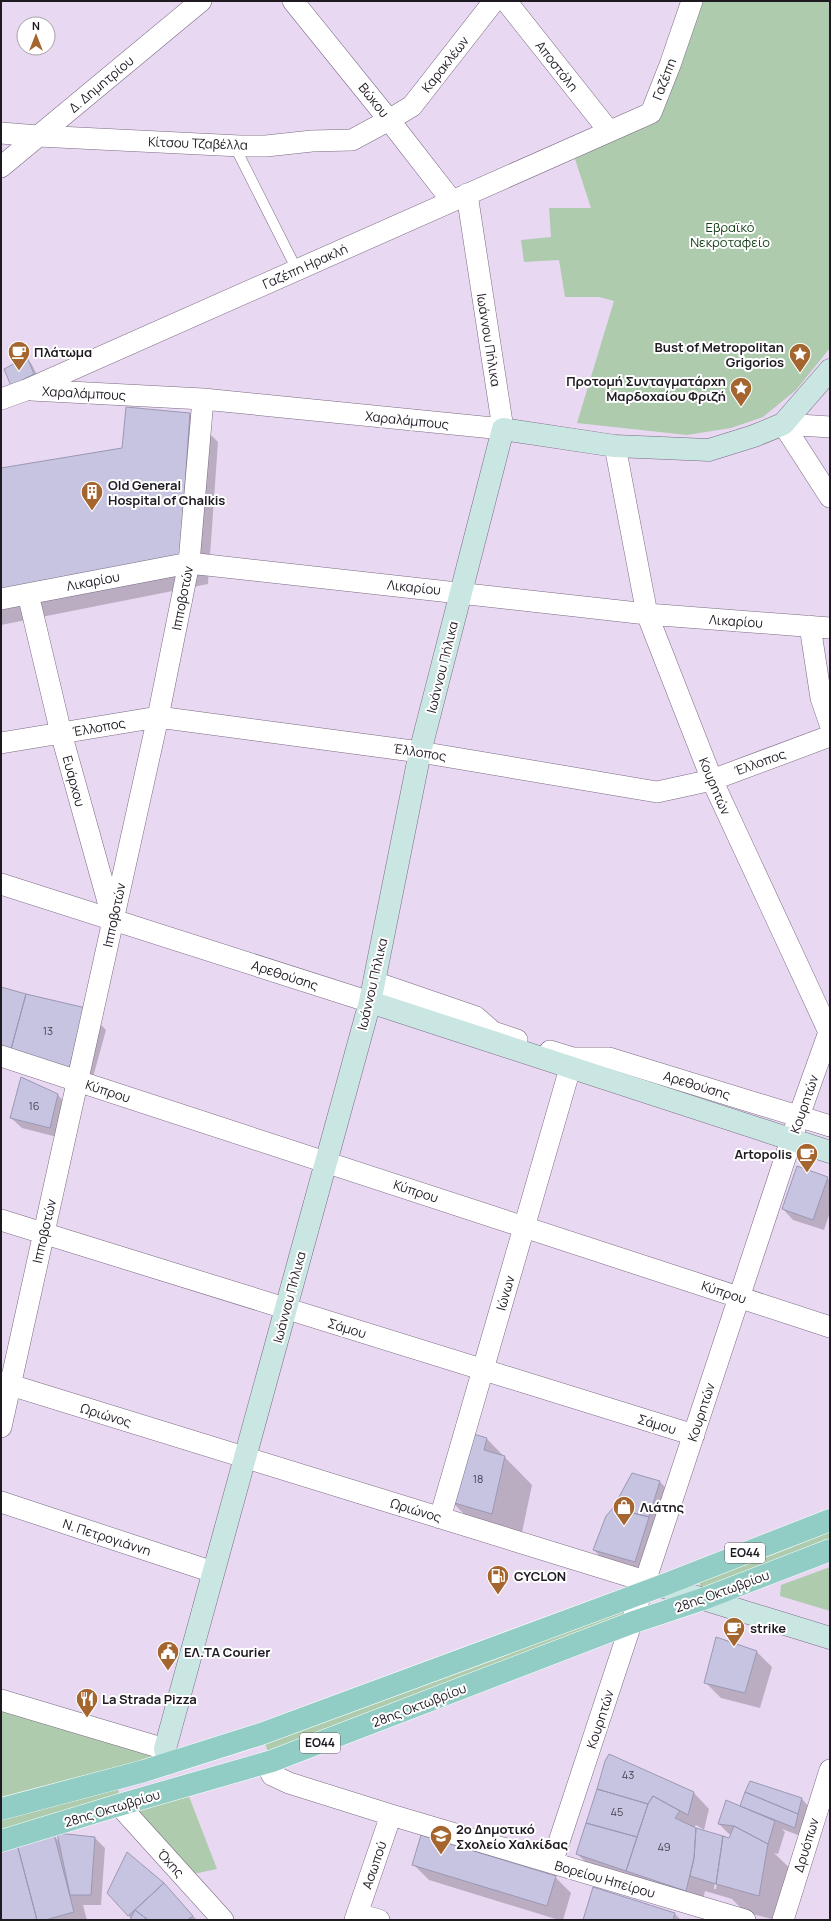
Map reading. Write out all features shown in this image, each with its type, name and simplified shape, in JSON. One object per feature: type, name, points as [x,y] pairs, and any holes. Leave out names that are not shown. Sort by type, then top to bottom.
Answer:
[{"type":"main road","name":"28ης Οκτωβρίου","points":[[1,1809],[167,1756],[261,1734],[830,1520]]},
{"type":"main road","name":"28ης Οκτωβρίου","points":[[7,1844],[118,1805],[266,1763],[631,1623],[703,1599],[830,1550]]},
{"type":"street","name":"Δ. Δημητρίου","points":[[1,167],[201,1]]},
{"type":"street","name":"Βώκου","points":[[293,1],[389,120],[459,197]]},
{"type":"street","name":"Καρακλέων","points":[[389,120],[412,106],[494,1]]},
{"type":"street","name":"Αποστόλη","points":[[506,1],[609,131]]},
{"type":"street","name":"Γαζέπη","points":[[609,131],[651,113],[686,6]]},
{"type":"street","name":"Κίτσου Τζαβέλλα","points":[[1,133],[266,146],[312,141],[352,140],[389,120]]},
{"type":"street","name":"Γαζέπη Ηρακλή","points":[[1,399],[26,390],[609,131]]},
{"type":"street","name":"Ιωάννου Πήλικα","points":[[167,1756],[213,1572],[372,992],[420,752],[503,429],[459,197]]},
{"type":"street","points":[[783,424],[830,370]]},
{"type":"street","name":"Χαραλάμπους","points":[[26,390],[203,399],[503,429],[615,446],[709,450],[754,436],[783,424]]},
{"type":"street","name":"Ιπποβοτών","points":[[1,1426],[6,1384],[44,1233],[78,1081],[158,717],[189,563],[203,399]]},
{"type":"street","points":[[783,424],[830,427]]},
{"type":"street","points":[[783,424],[830,497]]},
{"type":"street","name":"Κουρητών","points":[[552,1863],[631,1623],[650,1587],[694,1435],[791,1139],[830,1032],[712,780],[647,614],[615,446]]},
{"type":"street","name":"Λικαρίου","points":[[1,599],[189,563],[461,592],[647,614],[820,627]]},
{"type":"street","name":"Ευάρχου","points":[[28,594],[61,733],[113,920]]},
{"type":"street","points":[[820,627],[820,698],[830,724]]},
{"type":"street","name":"Έλλοπος","points":[[1,743],[158,717],[420,752],[657,792],[712,780],[830,736]]},
{"type":"street","name":"Αρεθούσης","points":[[1,884],[113,920],[372,992],[571,1063],[830,1152]]},
{"type":"street","name":"Κύπρου","points":[[1,1056],[830,1327]]},
{"type":"street","name":"Αρεθούσης","points":[[571,1063],[609,1058],[830,1126]]},
{"type":"street","name":"Ιώνων","points":[[440,1518],[571,1063]]},
{"type":"street","name":"Σάμου","points":[[1,1220],[694,1435]]},
{"type":"street","name":"Ωριώνος","points":[[6,1384],[440,1518],[650,1587],[703,1599],[830,1638]]},
{"type":"street","name":"Ν. Πετρογιάννη","points":[[1,1502],[213,1572]]},
{"type":"street","points":[[1,1700],[167,1756]]},
{"type":"street","name":"Βορείου Ηπείρου","points":[[266,1763],[272,1775],[280,1779],[391,1815],[745,1920]]},
{"type":"street","name":"Δρυόπων","points":[[783,1920],[830,1770]]},
{"type":"street","name":"Όχης","points":[[118,1805],[223,1920]]},
{"type":"street","name":"Ασωπού","points":[[379,1920],[356,1917],[391,1815]]},
{"type":"lane","points":[[234,145],[297,270]]},
{"type":"lane","points":[[1,1850],[7,1844]]},
{"type":"green space","name":"Εβραϊκό Νεκροταφείο","points":[[692,1],[830,1],[830,348],[796,390],[763,417],[731,428],[687,435],[577,423],[614,301],[599,297],[565,297],[559,260],[524,262],[521,240],[551,237],[549,208],[591,208],[575,159],[650,123]]},
{"type":"green space","points":[[830,1520],[830,1550],[703,1592],[699,1582]]},
{"type":"green space","points":[[830,1567],[830,1611],[780,1596],[781,1585]]},
{"type":"green space","points":[[620,1601],[636,1616],[272,1761],[261,1734]]},
{"type":"green space","points":[[1,1700],[165,1749],[144,1771],[118,1778],[119,1805],[185,1786],[217,1869],[193,1874],[118,1805],[1,1841]]},
{"type":"building","name":"Πλάτωμα","points":[[27,357],[34,374],[11,386],[4,369]]},
{"type":"building","name":"Old General Hospital of Chalkis","points":[[126,407],[190,413],[180,556],[1,592],[1,468],[122,448]]},
{"type":"building","points":[[1,987],[26,994],[10,1053],[1,1050]]},
{"type":"building","points":[[26,994],[86,1008],[69,1069],[10,1053]]},
{"type":"building","points":[[21,1077],[58,1094],[50,1128],[10,1118]]},
{"type":"building","points":[[797,1166],[828,1177],[813,1220],[782,1209]]},
{"type":"building","points":[[467,1432],[487,1438],[484,1450],[505,1456],[492,1514],[451,1502]]},
{"type":"building","points":[[632,1473],[660,1481],[649,1517],[613,1508]]},
{"type":"building","name":"Λιάτης","points":[[613,1508],[649,1517],[635,1562],[593,1550],[606,1516]]},
{"type":"building","points":[[716,1637],[757,1651],[745,1693],[704,1683]]},
{"type":"building","points":[[609,1754],[694,1792],[688,1815],[653,1796],[648,1804],[597,1789],[605,1761]]},
{"type":"building","points":[[750,1781],[802,1798],[798,1814],[745,1792]]},
{"type":"building","points":[[597,1789],[648,1804],[637,1837],[586,1823]]},
{"type":"building","points":[[745,1792],[798,1814],[795,1828],[740,1806]]},
{"type":"building","points":[[653,1796],[680,1811],[675,1818],[696,1828],[694,1858],[686,1891],[626,1871],[648,1804]]},
{"type":"building","points":[[726,1800],[775,1821],[768,1844],[734,1826],[718,1824]]},
{"type":"building","points":[[586,1823],[637,1837],[626,1871],[576,1854]]},
{"type":"building","points":[[734,1826],[768,1844],[759,1896],[716,1884],[723,1836],[729,1838]]},
{"type":"building","points":[[696,1828],[723,1836],[716,1884],[690,1876],[694,1858]]},
{"type":"building","points":[[57,1833],[95,1837],[91,1895],[70,1895]]},
{"type":"building","points":[[54,1834],[74,1912],[45,1920],[37,1920],[17,1844]]},
{"type":"building","points":[[421,1835],[556,1876],[547,1906],[412,1865]]},
{"type":"building","points":[[17,1844],[37,1920],[1,1920],[1,1847]]},
{"type":"building","points":[[127,1852],[164,1883],[128,1916],[107,1893]]},
{"type":"building","points":[[164,1883],[193,1916],[187,1920],[148,1920],[135,1910]]},
{"type":"building","points":[[593,1887],[675,1913],[673,1920],[583,1920]]},
{"type":"building","points":[[135,1910],[148,1920],[130,1920]]},
{"type":"place","name":"Πλάτωμα","points":[[19,372]]},
{"type":"place","name":"Bust of Metropolitan Grigorios","points":[[800,374]]},
{"type":"place","name":"Προτομή Συνταγματάρχη Μαρδοχαίου Φριζή","points":[[741,408]]},
{"type":"place","name":"Old General Hospital of Chalkis","points":[[92,512]]},
{"type":"place","name":"Artopolis","points":[[807,1174]]},
{"type":"place","name":"Λιάτης","points":[[624,1526]]},
{"type":"place","name":"CYCLON","points":[[498,1596]]},
{"type":"place","name":"strike","points":[[734,1648]]},
{"type":"place","name":"ΕΛ.ΤΑ Courier","points":[[168,1672]]},
{"type":"place","name":"La Strada Pizza","points":[[87,1718]]},
{"type":"place","name":"2ο Δημοτικό Σχολείο Χαλκίδας","points":[[441,1856]]}]
